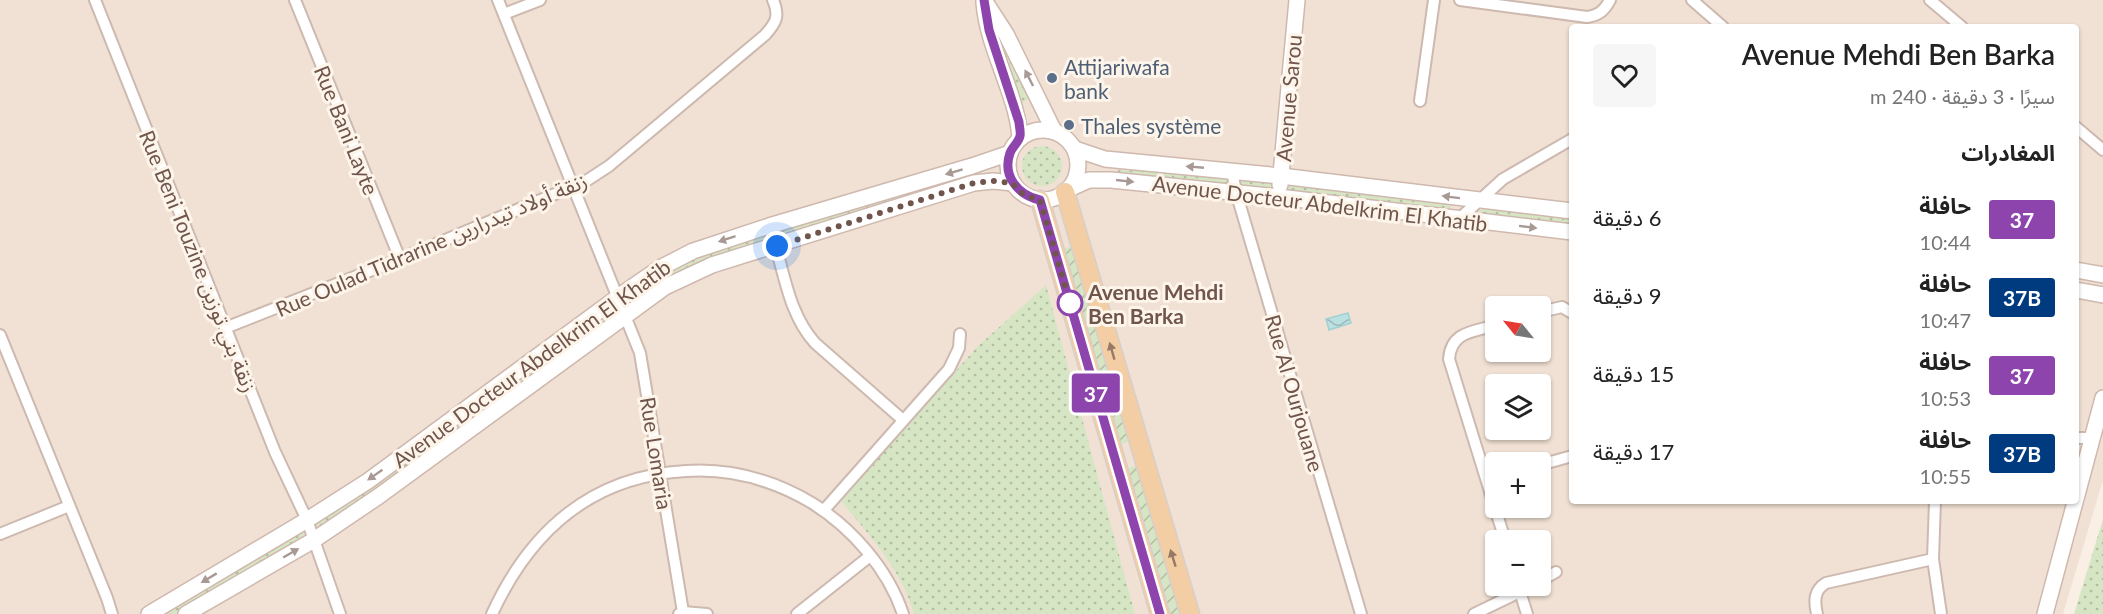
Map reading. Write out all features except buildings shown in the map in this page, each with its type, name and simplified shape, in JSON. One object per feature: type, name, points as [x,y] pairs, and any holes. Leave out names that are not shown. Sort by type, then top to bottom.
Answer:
[{"type":"main road","points":[[1020,137],[1016,112],[989,30],[984,0],[1006,34],[1054,131]]},
{"type":"main road","name":"Avenue Sarou","points":[[1279,197],[1297,0]]},
{"type":"main road","points":[[1036,129],[1054,131],[1063,135],[1075,149],[1078,170],[1067,191],[1053,198],[1040,200],[1024,195],[1012,183],[1008,173],[1010,153],[1020,137],[1036,129]]},
{"type":"main road","points":[[1075,149],[1105,159],[1281,176],[1569,211]]},
{"type":"main road","name":"Avenue Docteur Abdelkrim El Khatib","points":[[149,614],[368,481],[618,297],[681,256],[769,226],[1010,153]]},
{"type":"main road","name":"Avenue Docteur Abdelkrim El Khatib","points":[[1067,191],[1078,184],[1100,179],[1236,192],[1569,232]]},
{"type":"main road","name":"Avenue Docteur Abdelkrim El Khatib","points":[[186,614],[314,540],[442,451],[665,287],[687,275],[712,265],[974,183],[993,181],[1012,183]]},
{"type":"main road","points":[[1067,191],[1190,614]]},
{"type":"main road","points":[[1040,200],[1160,614]]},
{"type":"main road","points":[[2079,271],[2103,275]]},
{"type":"main road","points":[[2079,291],[2103,295]]},
{"type":"main road","points":[[2079,489],[2103,398]]},
{"type":"main road","points":[[2045,614],[2075,504]]},
{"type":"street","name":"Rue Beni Touzine زنقة بني توزين","points":[[95,0],[275,452],[307,520],[340,614]]},
{"type":"street","name":"Rue Bani Layte","points":[[295,0],[400,259]]},
{"type":"street","name":"Rue Lomaria","points":[[498,0],[626,316],[643,365],[681,613],[706,614]]},
{"type":"street","points":[[504,14],[540,0]]},
{"type":"street","name":"Rue Oulad Tidrarine زنقة أولاد تيدرارين","points":[[225,328],[573,188],[609,166],[765,35],[776,23],[773,0]]},
{"type":"street","points":[[1420,101],[1434,0]]},
{"type":"street","points":[[1460,0],[1587,17],[1599,14],[1610,0]]},
{"type":"street","points":[[1692,0],[1720,24]]},
{"type":"street","points":[[1930,0],[1958,24]]},
{"type":"street","points":[[2079,129],[2103,150]]},
{"type":"street","points":[[1459,219],[1503,179],[1569,141]]},
{"type":"street","name":"Rue Al Ourjouane","points":[[1232,171],[1236,192],[1360,614]]},
{"type":"street","points":[[769,226],[777,246],[795,314],[804,329],[815,343],[903,420]]},
{"type":"street","points":[[1551,309],[1558,307],[1569,310]]},
{"type":"street","points":[[1485,328],[1458,337],[1450,348],[1449,358],[1485,461]]},
{"type":"street","points":[[824,510],[949,369],[959,348],[960,334]]},
{"type":"street","points":[[0,335],[112,614]]},
{"type":"street","points":[[2079,438],[2093,438]]},
{"type":"street","points":[[1551,462],[1569,457]]},
{"type":"street","points":[[492,614],[521,560],[564,516],[589,498],[614,486],[659,472],[702,470],[737,473],[775,484],[794,492],[824,510],[848,530],[870,556],[893,592],[903,614]]},
{"type":"street","points":[[1935,504],[1933,558],[1941,614]]},
{"type":"street","points":[[0,534],[69,506]]},
{"type":"street","points":[[797,614],[870,556]]},
{"type":"street","points":[[1817,614],[1815,604],[1817,592],[1826,583],[1933,558]]},
{"type":"street","points":[[1551,575],[1556,572]]},
{"type":"street","points":[[1474,614],[1506,596]]},
{"type":"street","points":[[1521,596],[1527,614]]},
{"type":"shaded area","points":[[0,0],[2103,0],[2103,480],[2063,614],[0,614]]},
{"type":"green space","points":[[1002,39],[1029,99],[1023,102],[1000,40]]},
{"type":"green space","points":[[1042,146],[1050,147],[1056,152],[1061,158],[1061,174],[1056,180],[1050,185],[1042,186],[1034,185],[1028,180],[1023,174],[1022,166],[1023,158],[1028,152],[1034,147]]},
{"type":"green space","points":[[1118,170],[1181,173],[1269,183],[1272,186],[1268,190],[1118,172]]},
{"type":"green space","points":[[959,176],[960,180],[779,235],[781,229]]},
{"type":"green space","points":[[1289,185],[1447,204],[1451,207],[1448,210],[1289,191],[1287,188]]},
{"type":"green space","points":[[1483,207],[1569,218],[1569,226],[1482,214],[1480,211]]},
{"type":"green space","points":[[765,235],[769,240],[631,302],[628,299],[645,285],[686,261]]},
{"type":"green space","points":[[1074,246],[1131,441],[1118,445],[1061,249]]},
{"type":"green space","points":[[1046,285],[1135,614],[914,614],[909,598],[893,568],[841,501],[977,347]]},
{"type":"green space","points":[[613,309],[617,310],[617,314],[359,502],[321,526],[316,525],[316,523]]},
{"type":"green space","points":[[1139,465],[1182,614],[1168,614],[1126,469]]},
{"type":"green space","points":[[2103,519],[2103,614],[2074,614]]},
{"type":"green space","points":[[302,531],[303,537],[176,614],[163,614]]},
{"type":"water","points":[[1348,313],[1351,323],[1329,330],[1326,319]]},
{"type":"bus line","name":"37","points":[[984,0],[989,30],[1019,122],[1020,137],[1010,153],[1008,173],[1012,183],[1024,195],[1040,200],[1160,614]]},
{"type":"place","name":"Attijariwafa bank","points":[[1052,78]]},
{"type":"place","name":"Thales système","points":[[1069,125]]},
{"type":"place","name":"Avenue Mehdi Ben Barka","points":[[1070,303]]},
{"type":"route","points":[[777,246],[974,183],[993,181],[1012,183],[1024,195],[1040,200],[1072,310],[1070,303]]}]
